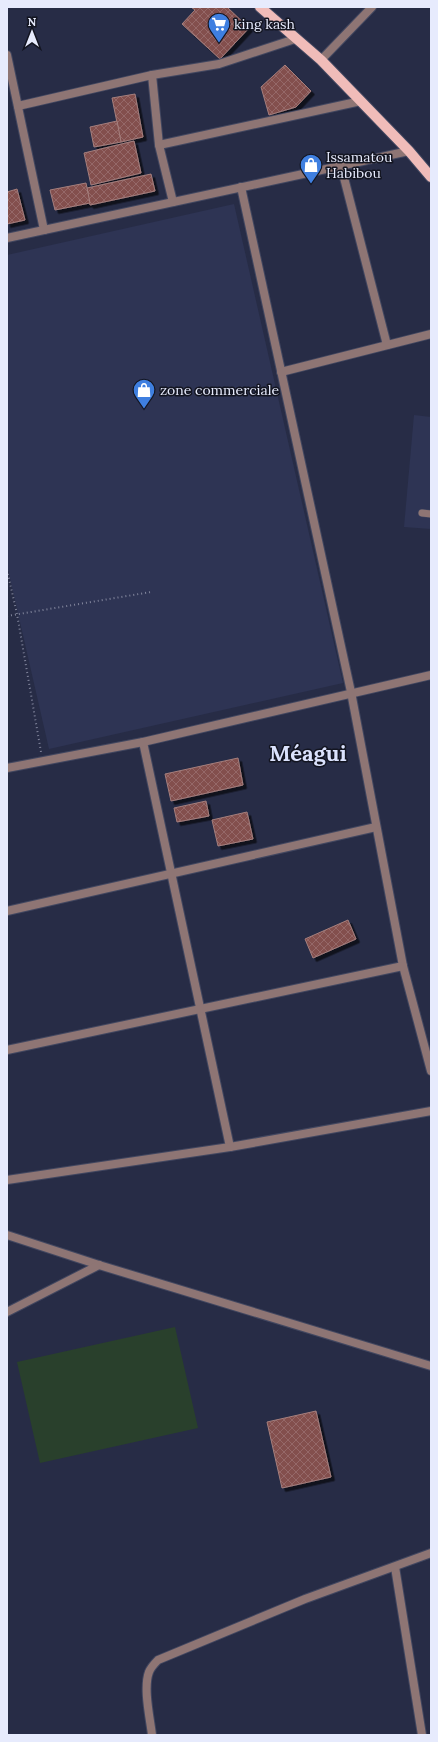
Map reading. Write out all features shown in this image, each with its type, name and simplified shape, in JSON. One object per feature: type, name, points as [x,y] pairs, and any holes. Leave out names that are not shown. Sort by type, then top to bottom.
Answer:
[{"type":"main road","points":[[260,7],[295,39],[321,60],[409,151],[431,177]]},
{"type":"street","points":[[321,60],[372,7]]},
{"type":"street","points":[[18,106],[152,75],[219,64],[295,39]]},
{"type":"street","points":[[7,55],[11,90],[18,106],[44,230]]},
{"type":"street","points":[[152,75],[159,145],[173,202]]},
{"type":"street","points":[[159,145],[361,101]]},
{"type":"street","points":[[7,238],[409,151]]},
{"type":"street","points":[[341,166],[387,345]]},
{"type":"street","points":[[241,188],[352,692],[376,827],[404,966],[431,1071]]},
{"type":"street","points":[[281,372],[431,334]]},
{"type":"street","points":[[7,768],[143,742],[352,692],[431,675]]},
{"type":"street","points":[[143,742],[230,1147]]},
{"type":"street","points":[[7,911],[376,827]]},
{"type":"street","points":[[7,1050],[404,966]]},
{"type":"street","points":[[7,1180],[230,1147],[431,1111]]},
{"type":"street","points":[[7,1235],[99,1265],[431,1366]]},
{"type":"street","points":[[7,1312],[99,1265]]},
{"type":"street","points":[[152,1735],[147,1692],[148,1674],[151,1667],[158,1660],[305,1599],[431,1554]]},
{"type":"street","points":[[395,1567],[422,1735]]},
{"type":"lane","points":[[422,513],[431,514]]},
{"type":"path","points":[[7,570],[17,614],[42,761]]},
{"type":"path","points":[[7,616],[151,592]]},
{"type":"shaded area","name":"zone commerciale","points":[[234,204],[343,683],[49,749],[7,565],[7,255]]},
{"type":"shaded area","points":[[414,415],[431,417],[431,529],[404,527]]},
{"type":"green space","points":[[175,1327],[198,1428],[40,1463],[17,1362]]},
{"type":"building","name":"king kash","points":[[191,7],[227,7],[249,28],[220,59],[182,24],[195,10]]},
{"type":"building","points":[[285,65],[311,91],[296,107],[269,115],[261,87]]},
{"type":"building","points":[[135,94],[143,137],[121,142],[112,98]]},
{"type":"building","points":[[117,121],[121,142],[94,147],[90,127]]},
{"type":"building","points":[[134,141],[141,173],[91,185],[84,153]]},
{"type":"building","points":[[151,174],[155,191],[90,205],[87,188]]},
{"type":"building","points":[[86,183],[90,203],[55,210],[50,190]]},
{"type":"building","points":[[17,189],[25,220],[7,224],[7,192]]},
{"type":"building","points":[[238,758],[243,785],[171,801],[165,774]]},
{"type":"building","points":[[206,801],[209,816],[177,822],[174,808]]},
{"type":"building","points":[[247,812],[253,839],[218,846],[212,820]]},
{"type":"building","points":[[348,920],[356,939],[313,958],[305,939]]},
{"type":"building","points":[[316,1411],[331,1477],[282,1488],[267,1422]]},
{"type":"place","name":"king kash","points":[[219,44]]},
{"type":"place","name":"Issamatou Habibou","points":[[311,184]]},
{"type":"place","name":"zone commerciale","points":[[144,410]]},
{"type":"district","name":"Méagui","points":[[308,753]]}]
